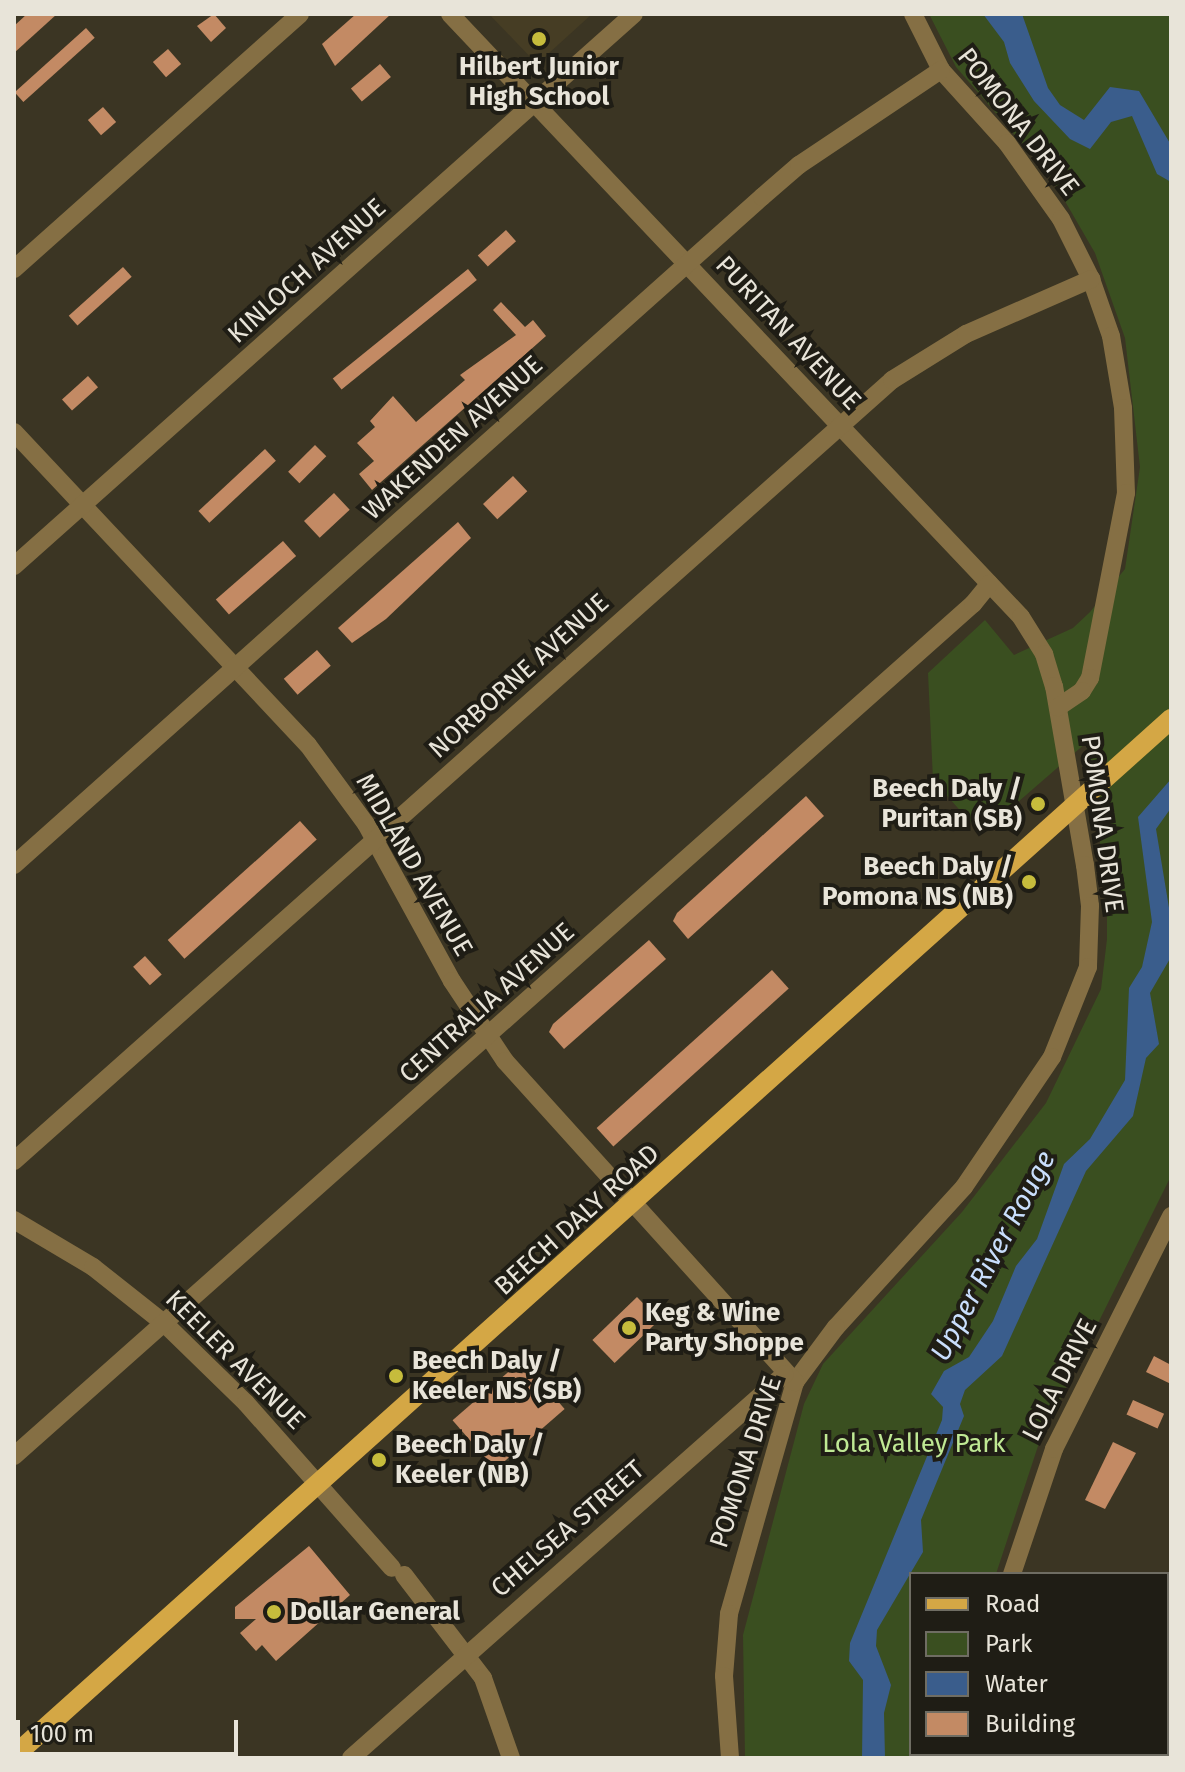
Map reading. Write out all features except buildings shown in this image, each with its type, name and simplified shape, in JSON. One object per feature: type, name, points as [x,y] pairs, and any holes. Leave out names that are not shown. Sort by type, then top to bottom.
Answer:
[{"type":"main road","name":"BEECH DALY ROAD","points":[[14,1756],[632,1207],[1171,719]]},
{"type":"street","points":[[14,269],[300,14]]},
{"type":"street","name":"PURITAN AVENUE","points":[[450,14],[989,584],[1037,640],[1058,707]]},
{"type":"street","name":"KINLOCH AVENUE","points":[[14,566],[634,14]]},
{"type":"street","name":"POMONA DRIVE","points":[[730,1758],[724,1676],[729,1614],[790,1378],[964,1187],[1019,1113],[1069,1024],[1091,946],[1090,906],[1058,707],[1082,691],[1090,678],[1126,493],[1119,380],[1091,279],[1043,190],[941,70],[913,14]]},
{"type":"street","name":"WAKENDEN AVENUE","points":[[14,865],[799,165],[941,70]]},
{"type":"street","name":"NORBORNE AVENUE","points":[[14,1161],[840,426],[934,352],[1091,279]]},
{"type":"street","name":"MIDLAND AVENUE","points":[[14,432],[238,665],[308,745],[374,840],[488,1036],[526,1088],[790,1378]]},
{"type":"street","name":"CENTRALIA AVENUE","points":[[14,1456],[973,604],[989,584]]},
{"type":"street","name":"LOLA DRIVE","points":[[1013,1572],[1054,1449],[1171,1216]]},
{"type":"street","name":"KEELER AVENUE","points":[[14,1220],[93,1267],[165,1324],[319,1485],[467,1652],[492,1696],[511,1758]]},
{"type":"street","name":"CHELSEA STREET","points":[[351,1758],[467,1652],[790,1378]]},
{"type":"shaded area","name":"Hilbert Junior High School","points":[[489,14],[592,14],[537,64]]},
{"type":"green space","name":"Lola Valley Park","points":[[929,14],[1171,14],[1171,1176],[1040,1440],[997,1572],[909,1572],[909,1756],[966,1758],[745,1758],[743,1635],[804,1404],[823,1364],[962,1212],[1046,1103],[1101,989],[1107,939],[1107,892],[1086,743],[981,834],[933,780],[928,673],[985,620],[1014,655],[1073,628],[1090,612],[1125,569],[1140,467],[1125,338],[1095,253],[1051,177],[956,67]]},
{"type":"water","points":[[983,14],[1022,14],[1048,88],[1060,105],[1084,120],[1110,87],[1139,91],[1171,145],[1171,182],[1157,174],[1132,116],[1111,122],[1090,149],[1070,139],[1034,101],[1010,63],[1004,42]]},
{"type":"water","points":[[1171,779],[1171,808],[1156,829],[1171,920],[1171,957],[1150,993],[1159,1044],[1146,1058],[1133,1116],[1086,1171],[1002,1356],[965,1390],[960,1404],[964,1416],[921,1520],[923,1552],[877,1630],[876,1646],[891,1685],[884,1713],[885,1758],[862,1758],[863,1680],[849,1661],[850,1643],[942,1420],[943,1407],[931,1394],[944,1371],[969,1357],[993,1321],[1016,1266],[1037,1239],[1064,1164],[1090,1139],[1125,1080],[1129,988],[1142,967],[1152,922],[1138,817]]},
{"type":"place","name":"Hilbert Junior High School","points":[[539,39]]},
{"type":"place","name":"Beech Daly / Puritan (SB)","points":[[1038,804]]},
{"type":"place","name":"Beech Daly / Pomona NS (NB)","points":[[1029,882]]},
{"type":"place","name":"Keg & Wine Party Shoppe","points":[[629,1328]]},
{"type":"place","name":"Beech Daly / Keeler NS (SB)","points":[[396,1376]]},
{"type":"place","name":"Beech Daly / Keeler (NB)","points":[[379,1460]]},
{"type":"place","name":"Dollar General","points":[[274,1612]]},
{"type":"water label","name":"Upper River Rouge","points":[[993,1256]]}]
